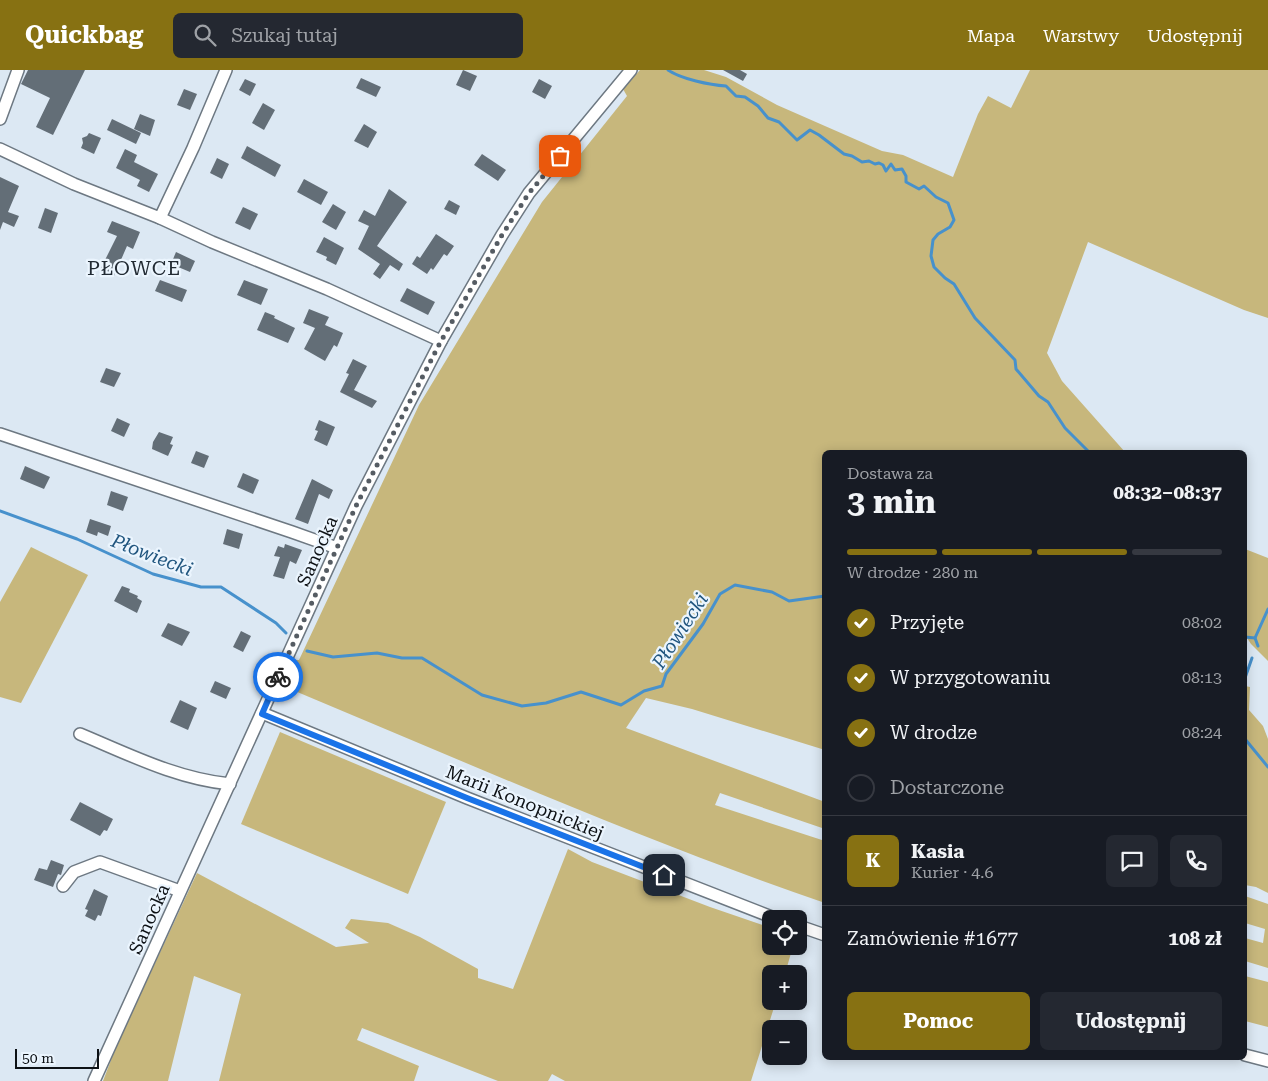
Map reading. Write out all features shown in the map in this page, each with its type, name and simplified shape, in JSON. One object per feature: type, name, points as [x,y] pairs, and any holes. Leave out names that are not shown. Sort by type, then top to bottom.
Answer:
[{"type":"street","points":[[0,119],[18,70]]},
{"type":"street","points":[[160,218],[193,148],[226,70]]},
{"type":"street","name":"Sanocka","points":[[94,1081],[356,506],[441,341],[502,235],[529,193],[631,70]]},
{"type":"street","points":[[0,148],[74,184],[160,218],[441,341]]},
{"type":"street","points":[[0,434],[337,548]]},
{"type":"street","name":"Marii Konopnickiej","points":[[262,714],[467,798],[762,913]]},
{"type":"street","points":[[80,734],[182,775],[211,782],[230,784]]},
{"type":"street","points":[[63,886],[74,872],[100,862],[180,891]]},
{"type":"street","points":[[807,929],[822,934]]},
{"type":"street","points":[[1247,1056],[1268,1061]]},
{"type":"shaded area","points":[[640,70],[704,70],[726,77],[777,105],[882,151],[903,155],[953,177],[978,114],[988,96],[1011,108],[1030,70],[1268,70],[1268,318],[1244,310],[1088,242],[1047,353],[1062,381],[1123,450],[822,450],[822,749],[692,709],[646,698],[626,728],[822,801],[822,828],[720,793],[715,805],[822,840],[822,902],[756,879],[620,826],[283,686],[294,660],[299,660],[419,405],[542,202],[627,96],[623,89]]},
{"type":"shaded area","points":[[31,547],[88,575],[21,703],[0,697],[0,602]]},
{"type":"shaded area","points":[[1247,550],[1268,558],[1268,661],[1247,638]]},
{"type":"shaded area","points":[[1247,686],[1250,687],[1249,710],[1263,726],[1268,739],[1268,893],[1256,887],[1247,885]]},
{"type":"shaded area","points":[[280,732],[446,802],[408,894],[241,824]]},
{"type":"shaded area","points":[[568,849],[592,862],[762,925],[762,955],[790,955],[788,965],[762,965],[762,1010],[773,1010],[770,1020],[762,1020],[762,1046],[751,1081],[565,1081],[552,1074],[548,1081],[498,1081],[362,1028],[357,1040],[419,1066],[414,1081],[219,1081],[241,994],[194,976],[168,1081],[103,1081],[116,1047],[197,873],[336,947],[369,943],[345,928],[351,919],[388,923],[420,937],[478,969],[478,978],[513,989]]},
{"type":"shaded area","points":[[1247,897],[1268,904],[1268,968],[1247,962],[1247,939],[1263,943],[1265,929],[1247,924]]},
{"type":"shaded area","points":[[1247,977],[1268,982],[1268,1027],[1247,1022]]},
{"type":"building","points":[[28,70],[85,70],[53,135],[36,127],[50,98],[21,84]]},
{"type":"building","points":[[463,70],[477,76],[470,91],[456,85]]},
{"type":"building","points":[[723,70],[740,70],[747,74],[743,81]]},
{"type":"building","points":[[361,78],[381,87],[376,97],[356,88]]},
{"type":"building","points":[[245,79],[256,84],[250,96],[239,90]]},
{"type":"building","points":[[539,79],[552,86],[545,99],[532,92]]},
{"type":"building","points":[[184,89],[197,94],[190,110],[177,105]]},
{"type":"building","points":[[263,103],[275,110],[264,130],[252,123]]},
{"type":"building","points":[[140,114],[155,120],[150,136],[134,129]]},
{"type":"building","points":[[112,119],[141,133],[136,144],[107,130]]},
{"type":"building","points":[[364,124],[377,132],[368,148],[354,141]]},
{"type":"building","points":[[89,133],[101,138],[94,154],[81,148],[82,138]]},
{"type":"building","points":[[247,146],[281,165],[275,177],[241,158]]},
{"type":"building","points":[[125,149],[137,155],[134,162],[158,174],[149,192],[137,186],[140,180],[116,168]]},
{"type":"building","points":[[482,154],[506,170],[498,181],[474,165]]},
{"type":"building","points":[[217,158],[229,164],[222,179],[210,173]]},
{"type":"building","points":[[0,177],[19,186],[8,212],[19,216],[14,227],[3,222],[0,230]]},
{"type":"building","points":[[304,179],[328,192],[321,205],[297,192]]},
{"type":"building","points":[[389,189],[407,202],[377,246],[403,264],[399,271],[390,265],[380,279],[373,274],[380,264],[358,249],[369,226],[358,221],[364,210],[375,216]]},
{"type":"building","points":[[449,200],[460,206],[456,215],[444,209]]},
{"type":"building","points":[[333,204],[346,212],[336,230],[322,222]]},
{"type":"building","points":[[243,207],[258,214],[250,230],[235,223]]},
{"type":"building","points":[[45,208],[58,213],[51,233],[38,228]]},
{"type":"building","points":[[112,221],[140,232],[133,249],[127,246],[114,276],[100,270],[117,236],[107,232]]},
{"type":"building","points":[[436,234],[454,246],[447,256],[444,254],[433,270],[431,268],[427,274],[412,264],[417,256],[420,258]]},
{"type":"building","points":[[324,237],[344,248],[336,265],[326,260],[327,257],[316,252]]},
{"type":"building","points":[[176,252],[195,261],[190,272],[171,264]]},
{"type":"building","points":[[160,280],[187,290],[182,302],[155,291]]},
{"type":"building","points":[[244,280],[268,289],[261,305],[237,295]]},
{"type":"building","points":[[407,288],[435,302],[428,315],[400,301]]},
{"type":"building","points":[[309,309],[329,317],[325,325],[343,333],[337,347],[334,345],[325,361],[304,349],[315,328],[303,323]]},
{"type":"building","points":[[265,312],[295,328],[288,343],[257,330]]},
{"type":"building","points":[[353,359],[367,366],[354,390],[377,401],[372,408],[340,392],[349,374],[346,373]]},
{"type":"building","points":[[106,368],[121,373],[114,387],[100,382]]},
{"type":"building","points":[[117,418],[130,424],[124,437],[111,431]]},
{"type":"building","points":[[319,420],[335,427],[327,446],[314,440],[318,431],[315,430]]},
{"type":"building","points":[[159,432],[173,437],[170,444],[173,445],[168,456],[152,449],[153,442]]},
{"type":"building","points":[[196,451],[209,456],[204,468],[191,463]]},
{"type":"building","points":[[25,466],[50,477],[44,489],[20,479]]},
{"type":"building","points":[[243,473],[259,480],[253,494],[237,487]]},
{"type":"building","points":[[312,479],[333,490],[329,499],[319,494],[308,524],[295,519]]},
{"type":"building","points":[[111,491],[128,497],[123,511],[107,505]]},
{"type":"building","points":[[90,519],[111,526],[108,536],[98,532],[97,536],[86,532]]},
{"type":"building","points":[[227,529],[243,534],[239,549],[223,544]]},
{"type":"building","points":[[285,544],[302,550],[296,564],[290,561],[284,579],[273,576],[280,557],[274,556],[278,546],[284,548]]},
{"type":"building","points":[[122,586],[130,589],[129,592],[138,596],[137,598],[142,601],[137,613],[114,601]]},
{"type":"building","points":[[168,623],[190,632],[182,646],[161,636]]},
{"type":"building","points":[[241,631],[251,636],[243,652],[233,647]]},
{"type":"building","points":[[215,681],[231,688],[226,699],[210,692]]},
{"type":"building","points":[[180,700],[197,708],[188,730],[170,722]]},
{"type":"building","points":[[80,802],[113,819],[107,831],[104,830],[100,836],[70,820]]},
{"type":"building","points":[[51,860],[64,865],[61,875],[58,874],[53,887],[34,880],[39,868],[47,870]]},
{"type":"building","points":[[94,889],[108,896],[101,916],[98,915],[95,921],[85,916],[88,910],[85,909]]},
{"type":"waterway","points":[[668,70],[696,81],[726,86],[736,96],[745,97],[758,106],[768,118],[779,122],[797,140],[810,130],[844,154],[862,162],[879,163],[883,165],[886,171],[891,164],[895,170],[902,169],[906,176],[906,182],[919,189],[924,186],[936,197],[948,203],[954,220],[950,227],[938,234],[933,240],[931,256],[934,267],[954,284],[975,318],[1015,360],[1016,369],[1039,396],[1048,402],[1065,428],[1087,450]]},
{"type":"waterway","name":"Płowiecki","points":[[0,511],[77,539],[153,574],[201,587],[221,587],[276,623],[286,633]]},
{"type":"waterway","name":"Płowiecki","points":[[307,651],[333,657],[377,653],[402,658],[422,658],[482,695],[522,706],[546,703],[581,692],[621,705],[644,691],[662,686],[666,674],[703,624],[720,594],[735,585],[772,592],[789,601],[822,596]]},
{"type":"waterway","points":[[1255,638],[1268,609]]},
{"type":"waterway","points":[[1247,637],[1255,638],[1258,646]]},
{"type":"waterway","points":[[1247,672],[1252,658]]},
{"type":"waterway","name":"Płowiecki","points":[[1247,741],[1268,767]]},
{"type":"way so far","points":[[278,677],[356,506],[441,341],[502,235],[529,193],[560,156]]},
{"type":"district","name":"PŁOWCE","points":[[134,268]]},
{"type":"route","points":[[278,677],[262,714],[467,798],[664,875]]}]
